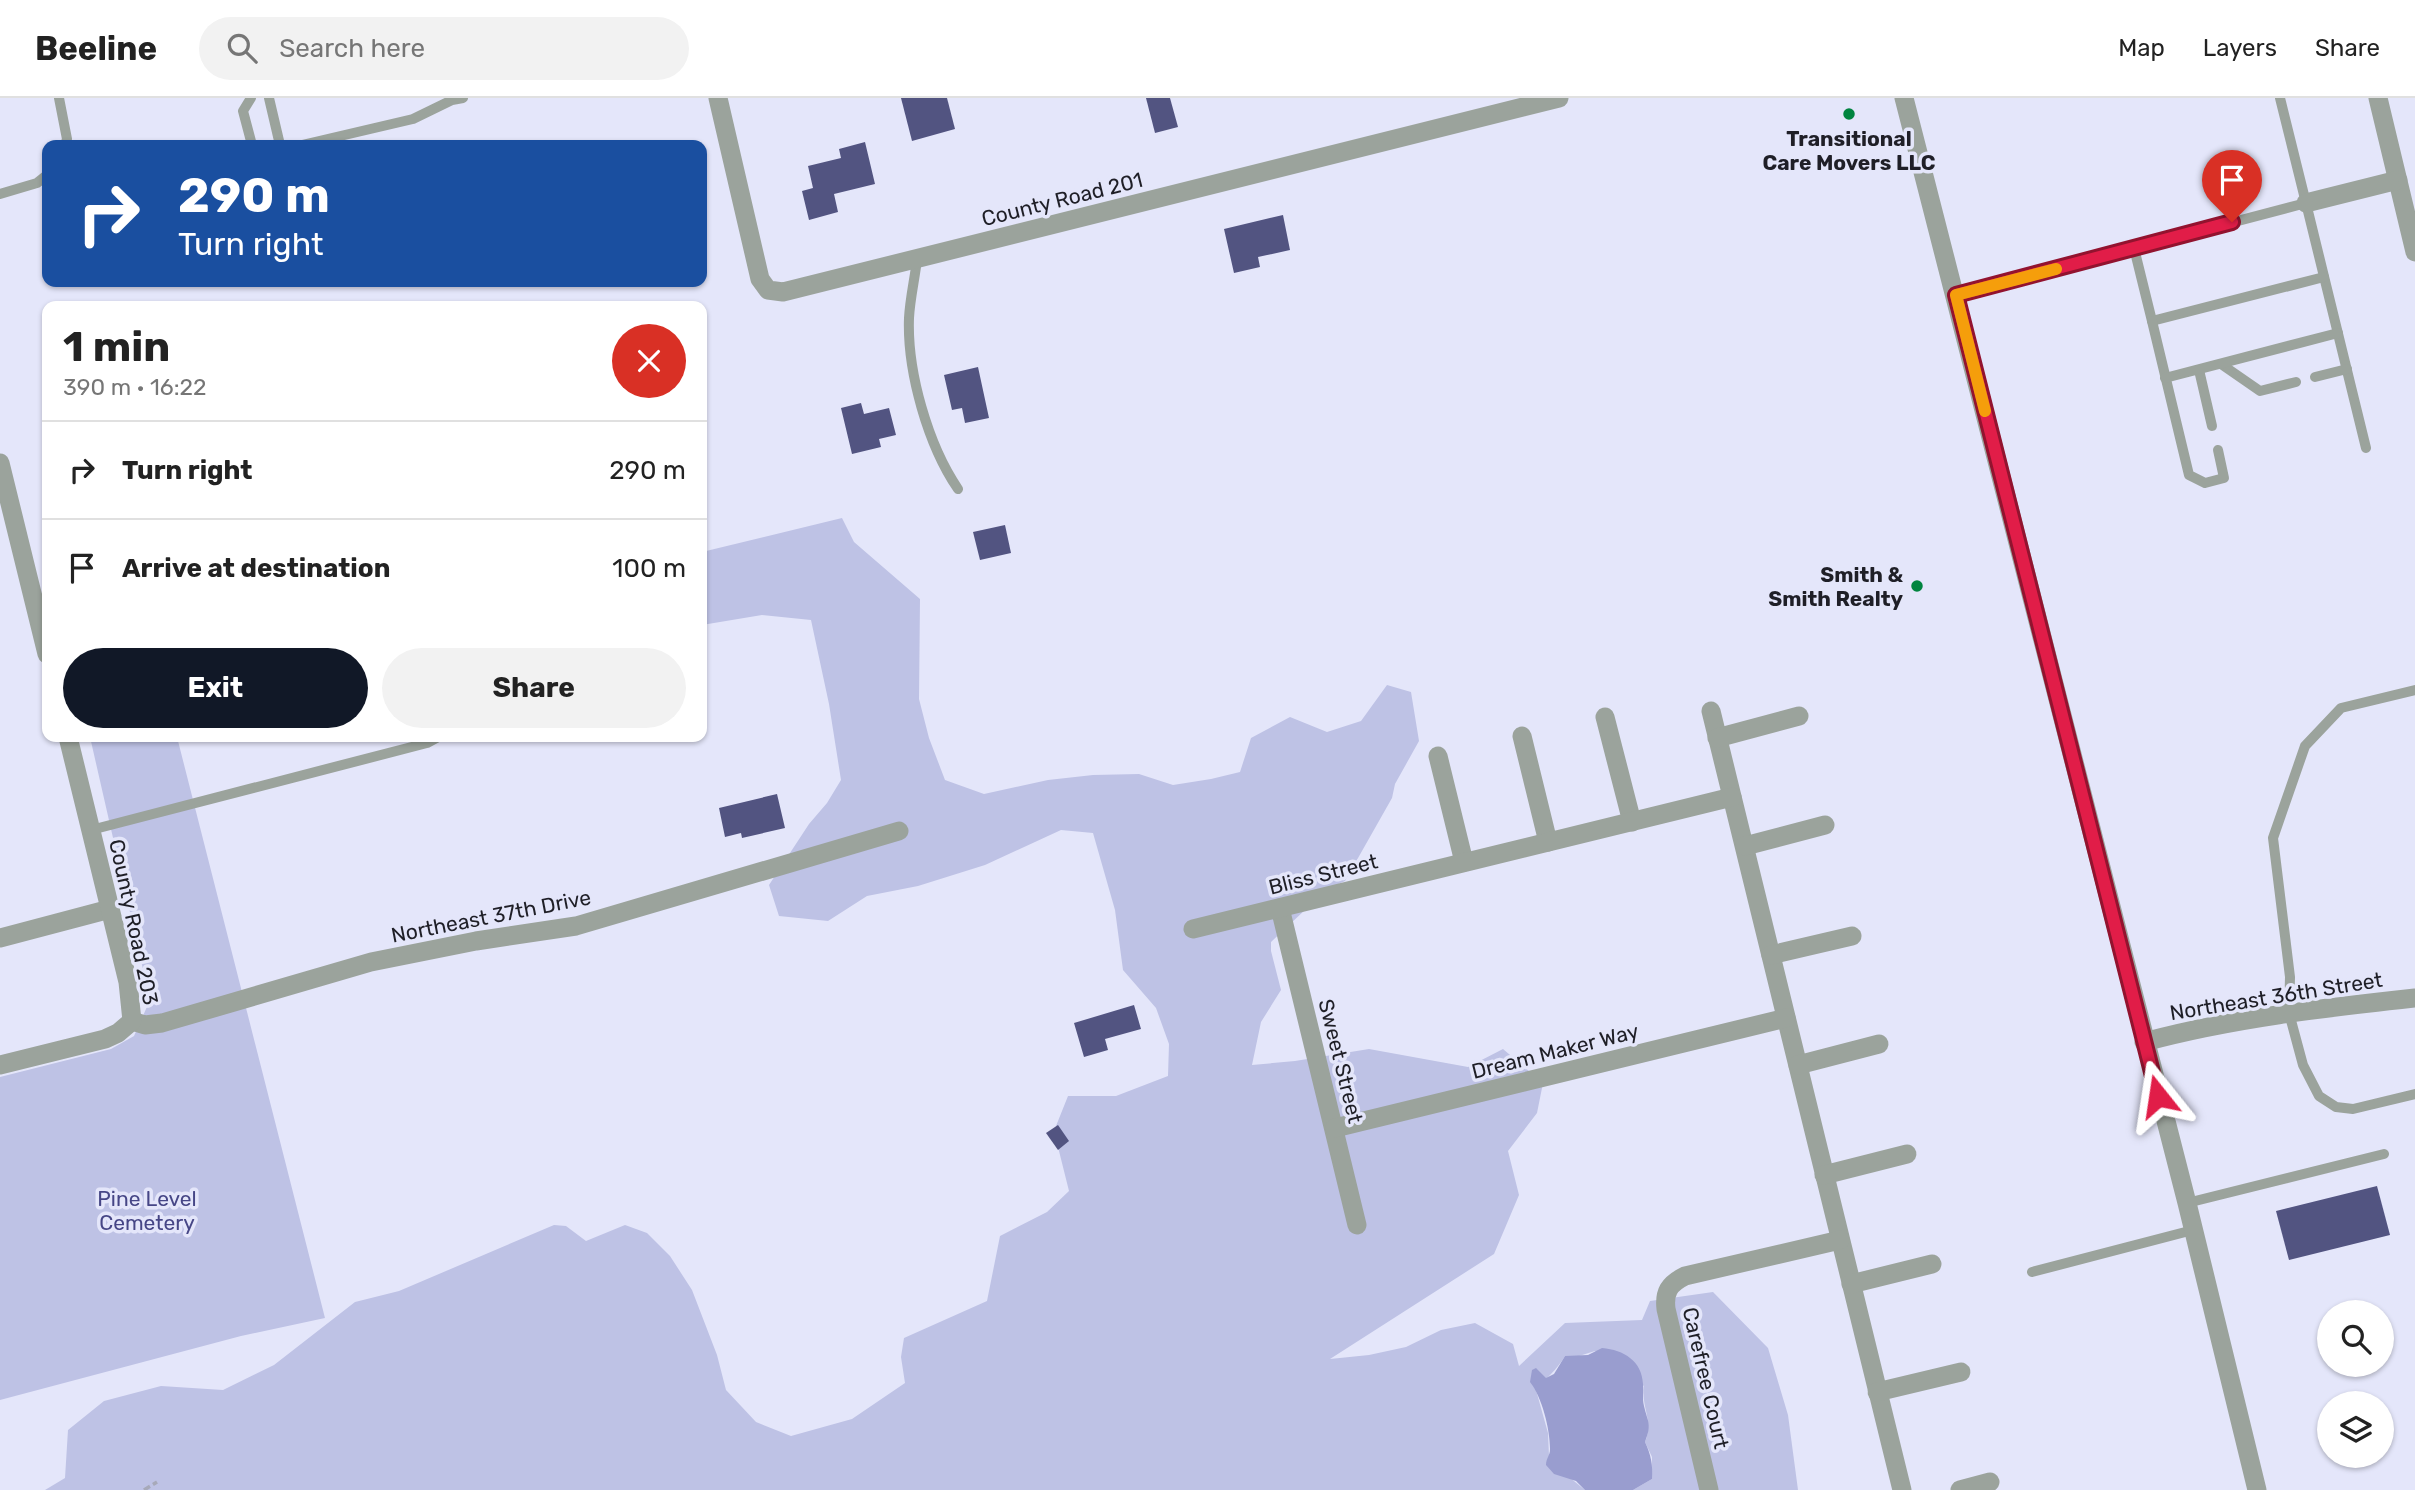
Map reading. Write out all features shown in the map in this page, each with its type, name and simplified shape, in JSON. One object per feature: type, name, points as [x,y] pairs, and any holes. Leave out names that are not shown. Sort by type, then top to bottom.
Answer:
[{"type":"street","name":"County Road 201","points":[[718,98],[760,279],[768,290],[783,292],[1551,99]]},
{"type":"street","points":[[1904,98],[2187,1203],[2257,1490]]},
{"type":"street","points":[[2378,98],[2415,252]]},
{"type":"street","points":[[2306,203],[2398,180]]},
{"type":"street","points":[[0,463],[42,627]]},
{"type":"street","points":[[1711,711],[1902,1490]]},
{"type":"street","points":[[1717,738],[1799,716]]},
{"type":"street","points":[[1605,717],[1632,822]]},
{"type":"street","points":[[1522,736],[1549,842]]},
{"type":"street","name":"County Road 203","points":[[0,1065],[105,1039],[118,1033],[132,1020],[128,982],[69,742]]},
{"type":"street","points":[[1438,756],[1464,862]]},
{"type":"street","name":"Bliss Street","points":[[1193,929],[1732,797]]},
{"type":"street","points":[[1745,846],[1825,825]]},
{"type":"street","name":"Northeast 37th Drive","points":[[132,1020],[145,1025],[162,1023],[371,962],[476,941],[576,926],[899,831]]},
{"type":"street","name":"Sweet Street","points":[[1280,908],[1357,1225]]},
{"type":"street","points":[[0,938],[110,909]]},
{"type":"street","points":[[1771,955],[1852,936]]},
{"type":"street","name":"Northeast 36th Street","points":[[2144,1042],[2183,1032],[2289,1013],[2415,998]]},
{"type":"street","name":"Dream Maker Way","points":[[1335,1128],[1786,1018]]},
{"type":"street","points":[[1798,1065],[1880,1044]]},
{"type":"street","points":[[1824,1175],[1907,1154]]},
{"type":"street","name":"Carefree Court","points":[[1709,1490],[1666,1309],[1665,1297],[1669,1287],[1685,1276],[1840,1240]]},
{"type":"street","points":[[1851,1284],[1932,1264]]},
{"type":"street","points":[[1877,1392],[1961,1372]]},
{"type":"street","points":[[1960,1490],[1990,1482]]},
{"type":"lane","points":[[58,98],[67,140]]},
{"type":"lane","points":[[251,98],[243,111],[251,140]]},
{"type":"lane","points":[[269,98],[279,140]]},
{"type":"lane","points":[[323,140],[413,119],[452,100],[463,98]]},
{"type":"lane","points":[[2280,98],[2366,448]]},
{"type":"lane","points":[[0,194],[13,192],[42,179]]},
{"type":"lane","points":[[1956,295],[2306,203]]},
{"type":"lane","points":[[2134,248],[2189,475],[2205,483],[2224,478],[2218,450]]},
{"type":"lane","points":[[917,259],[909,317],[910,352],[920,401],[944,468],[958,489]]},
{"type":"lane","points":[[2152,321],[2324,277]]},
{"type":"lane","points":[[2165,378],[2338,333]]},
{"type":"lane","points":[[2221,364],[2260,391],[2296,382]]},
{"type":"lane","points":[[2315,377],[2347,369]]},
{"type":"lane","points":[[2199,370],[2212,426]]},
{"type":"lane","points":[[2415,690],[2341,708],[2305,746],[2273,838],[2290,977],[2289,1013],[2303,1065],[2319,1096],[2336,1107],[2365,1107],[2415,1094]]},
{"type":"lane","points":[[91,830],[429,742]]},
{"type":"lane","points":[[2187,1203],[2384,1154]]},
{"type":"lane","points":[[2032,1272],[2193,1230]]},
{"type":"path","points":[[144,1490],[157,1482]]},
{"type":"green space","points":[[842,518],[854,542],[920,599],[919,699],[929,738],[945,780],[984,794],[1048,780],[1093,775],[1139,774],[1173,785],[1211,779],[1240,772],[1251,738],[1290,717],[1327,732],[1361,721],[1387,685],[1411,692],[1419,741],[1395,784],[1392,798],[1345,881],[1312,896],[1306,909],[1271,942],[1281,990],[1261,1022],[1252,1065],[1369,1049],[1468,1067],[1503,1049],[1543,1083],[1537,1113],[1508,1151],[1519,1195],[1494,1254],[1330,1359],[1369,1355],[1406,1347],[1441,1330],[1475,1323],[1513,1344],[1519,1366],[1565,1323],[1642,1320],[1650,1301],[1713,1292],[1768,1348],[1788,1415],[1798,1490],[1633,1490],[1652,1479],[1652,1457],[1645,1442],[1648,1421],[1644,1386],[1595,1351],[1579,1356],[1565,1356],[1536,1390],[1548,1433],[1549,1456],[1554,1473],[1569,1477],[1585,1490],[45,1490],[65,1478],[68,1430],[104,1401],[161,1386],[223,1390],[274,1365],[355,1302],[399,1291],[554,1225],[566,1226],[586,1241],[625,1225],[647,1233],[670,1256],[692,1290],[717,1355],[726,1390],[756,1422],[791,1436],[852,1419],[905,1383],[901,1357],[904,1338],[987,1301],[1000,1236],[1047,1212],[1069,1191],[1054,1131],[1068,1096],[1116,1096],[1168,1076],[1169,1044],[1156,1008],[1123,970],[1115,910],[1093,833],[1061,830],[985,865],[918,886],[867,896],[828,921],[779,916],[769,885],[841,780],[829,704],[811,620],[762,615],[707,624],[707,551]]},
{"type":"green space","name":"Pine Level Cemetery","points":[[91,742],[178,742],[325,1318],[241,1336],[0,1400],[0,1077],[111,1049],[134,1036],[150,1000]]},
{"type":"shaded area","points":[[1602,1348],[1618,1351],[1630,1358],[1642,1376],[1643,1403],[1649,1427],[1645,1442],[1651,1460],[1652,1479],[1633,1490],[1585,1490],[1576,1481],[1554,1474],[1546,1465],[1550,1451],[1549,1432],[1542,1405],[1530,1382],[1532,1370],[1536,1368],[1546,1378],[1554,1374],[1565,1356],[1588,1355]]},
{"type":"building","points":[[901,98],[947,98],[955,129],[912,141]]},
{"type":"building","points":[[1146,98],[1170,98],[1178,127],[1155,133]]},
{"type":"building","points":[[865,142],[875,184],[834,194],[838,212],[809,220],[802,191],[813,188],[808,166],[841,158],[839,149]]},
{"type":"building","points":[[1283,215],[1290,250],[1258,257],[1260,267],[1234,273],[1224,229]]},
{"type":"building","points":[[978,367],[989,418],[965,423],[962,408],[952,410],[944,375]]},
{"type":"building","points":[[861,403],[864,414],[889,408],[896,435],[879,439],[881,447],[852,454],[841,408]]},
{"type":"building","points":[[1005,525],[1011,553],[980,560],[973,532]]},
{"type":"building","points":[[777,794],[785,828],[742,838],[741,833],[725,837],[719,808]]},
{"type":"building","points":[[1134,1005],[1141,1029],[1105,1039],[1108,1050],[1084,1057],[1074,1023]]},
{"type":"building","points":[[1058,1125],[1069,1141],[1058,1150],[1046,1133]]},
{"type":"building","points":[[2377,1186],[2390,1235],[2289,1260],[2276,1211]]},
{"type":"slow traffic","points":[[1985,411],[1956,295],[2056,269]]},
{"type":"place","name":"Transitional Care Movers LLC","points":[[1849,114]]},
{"type":"place","name":"Smith & Smith Realty","points":[[1917,586]]},
{"type":"route","points":[[2158,1096],[1956,295],[2232,222]]}]
